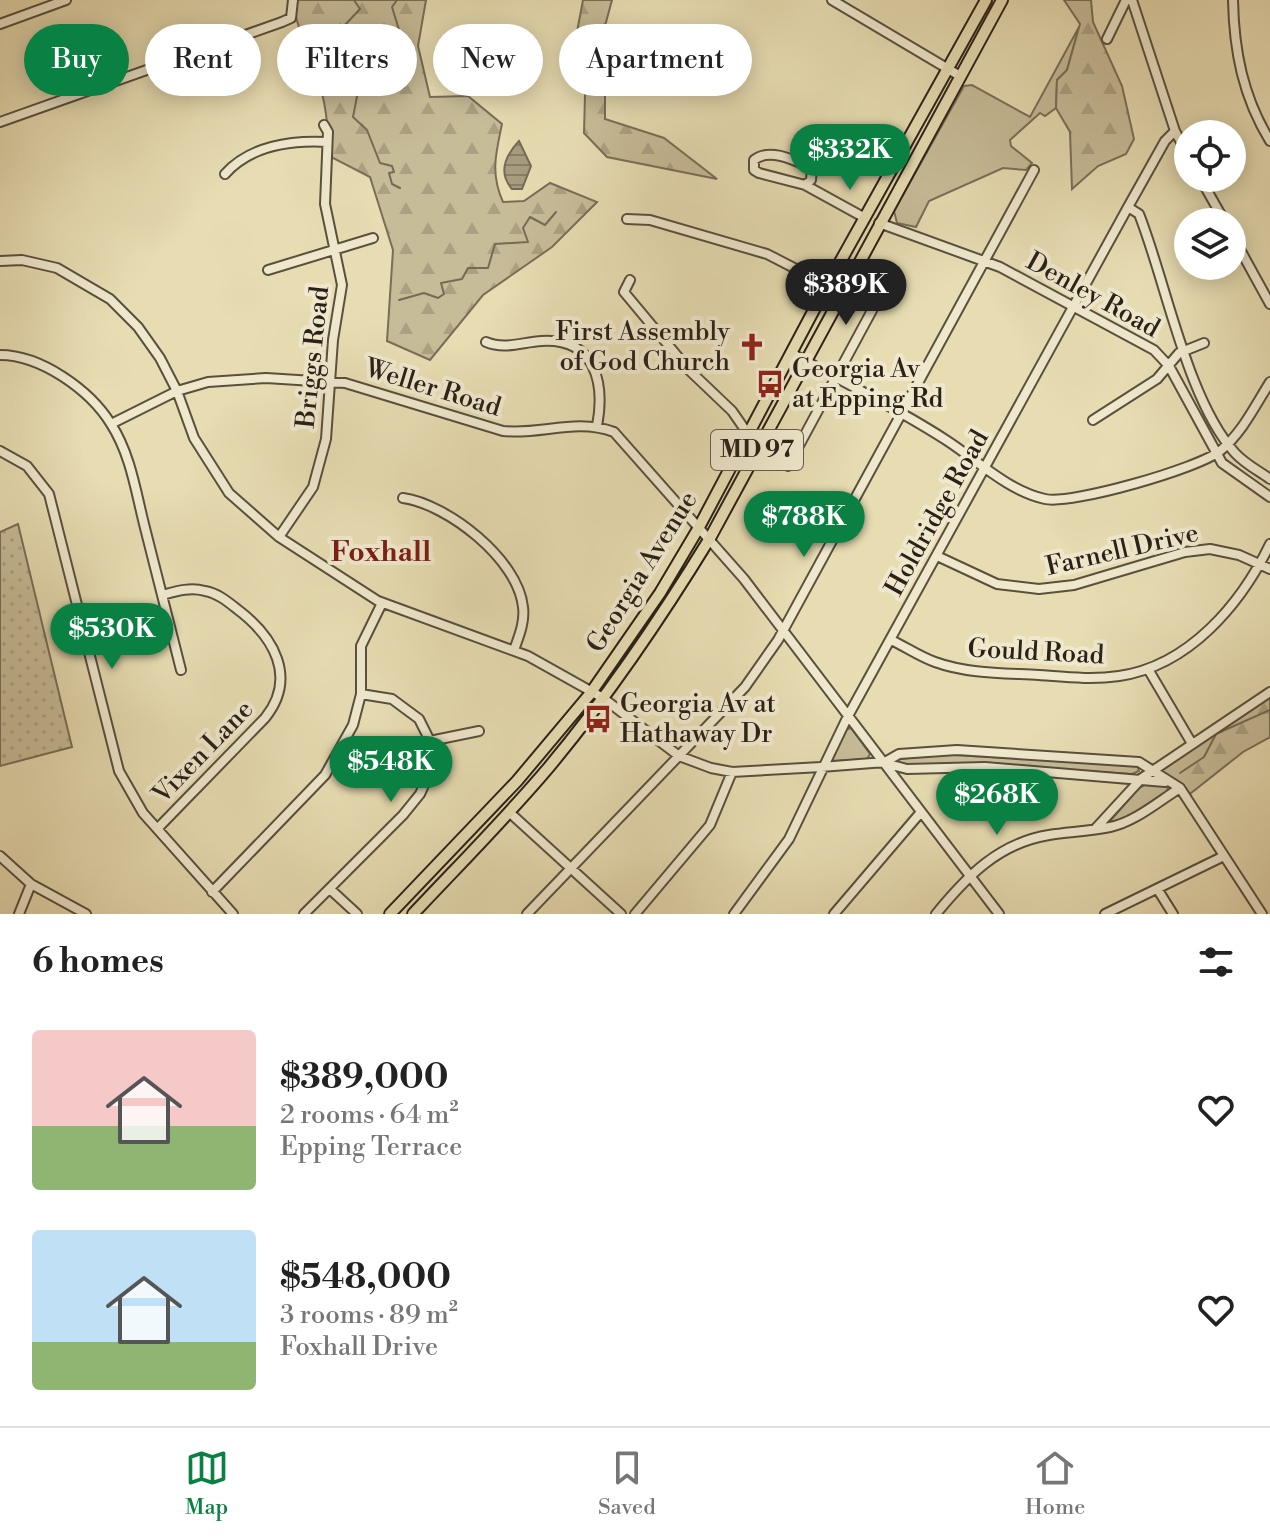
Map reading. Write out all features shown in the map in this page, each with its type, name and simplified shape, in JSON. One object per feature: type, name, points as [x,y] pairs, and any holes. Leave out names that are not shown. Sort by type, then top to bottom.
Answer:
[{"type":"main road","name":"Georgia Avenue","points":[[390,914],[517,781],[590,694],[698,529],[827,285],[986,0]]},
{"type":"main road","name":"Georgia Avenue","points":[[413,914],[509,812],[603,698],[710,538],[1002,0]]},
{"type":"street","points":[[0,24],[66,0]]},
{"type":"street","points":[[0,122],[291,18],[293,0]]},
{"type":"street","points":[[832,0],[960,76]]},
{"type":"street","points":[[1107,39],[1129,0]]},
{"type":"street","points":[[1129,0],[1174,128]]},
{"type":"street","points":[[1233,0],[1239,67],[1249,98],[1270,141]]},
{"type":"street","name":"Briggs Road","points":[[279,537],[305,501],[320,468],[342,285],[325,204],[327,142],[324,125]]},
{"type":"street","name":"Holdridge Road","points":[[734,914],[776,862],[848,716],[1128,207],[1165,141],[1174,132]]},
{"type":"street","points":[[225,174],[238,159],[280,145],[327,142]]},
{"type":"street","points":[[805,185],[811,180],[812,168],[779,156],[764,154],[754,160],[754,170],[759,173],[805,185],[865,218]]},
{"type":"street","points":[[527,914],[745,687],[782,631],[1034,170]]},
{"type":"street","points":[[1128,207],[1139,214],[1185,350],[1228,444],[1237,456],[1270,479]]},
{"type":"street","points":[[627,219],[650,220],[767,254],[827,285]]},
{"type":"street","name":"Denley Road","points":[[879,223],[984,260],[1154,350],[1169,366],[1216,455],[1270,497]]},
{"type":"street","points":[[268,270],[373,238]]},
{"type":"street","points":[[1246,260],[1270,304]]},
{"type":"street","points":[[0,261],[37,262],[76,275],[138,327],[177,391],[208,465],[243,508],[279,537],[382,603],[514,650],[590,694],[603,698],[679,756],[732,772],[885,762],[907,769],[985,767],[1159,779],[1180,788]]},
{"type":"street","points":[[630,280],[624,292],[689,370],[732,411],[748,434]]},
{"type":"street","points":[[788,466],[883,290]]},
{"type":"street","points":[[486,342],[503,347],[551,341],[581,353],[592,364],[600,382],[602,398],[597,426],[622,439],[698,529],[710,538],[999,914]]},
{"type":"street","points":[[1093,420],[1157,379],[1185,350],[1204,343]]},
{"type":"street","points":[[791,353],[947,440],[984,469],[1032,494],[1060,501],[1089,496],[1216,455],[1228,444],[1270,382]]},
{"type":"street","points":[[0,355],[32,361],[57,374],[91,400],[111,424],[131,467],[181,670]]},
{"type":"street","name":"Weller Road","points":[[111,424],[177,391],[243,378],[331,382],[363,387],[503,431],[521,433],[571,424],[597,426]]},
{"type":"street","points":[[0,451],[27,466],[49,494],[119,771],[131,797],[233,914]]},
{"type":"street","points":[[403,498],[434,505],[467,528],[512,577],[523,608],[522,629],[514,650]]},
{"type":"street","name":"Gould Road","points":[[891,640],[934,662],[965,669],[1091,679],[1148,669],[1226,616],[1260,565],[1270,544]]},
{"type":"street","name":"Farnell Drive","points":[[937,556],[997,584],[1039,589],[1074,585],[1194,550],[1223,551],[1270,569]]},
{"type":"street","name":"Vixen Lane","points":[[158,828],[265,718],[276,702],[281,681],[279,660],[267,635],[227,601],[194,589],[162,595]]},
{"type":"street","points":[[212,892],[325,775],[341,753],[361,694],[361,646],[382,603]]},
{"type":"street","points":[[1148,669],[1191,742]]},
{"type":"street","points":[[1096,828],[1142,778],[1191,742],[1270,692]]},
{"type":"street","points":[[304,914],[331,890],[420,794],[429,774],[430,741],[419,719],[392,699],[361,694]]},
{"type":"street","points":[[430,741],[479,731]]},
{"type":"street","points":[[885,762],[899,754],[957,750],[1139,762],[1180,788],[1262,914]]},
{"type":"street","points":[[635,914],[710,825],[732,772]]},
{"type":"street","points":[[936,914],[969,875],[989,858],[1020,843],[1123,822],[1180,788]]},
{"type":"street","points":[[509,812],[621,914]]},
{"type":"street","points":[[834,914],[921,812]]},
{"type":"street","points":[[0,856],[31,884],[86,914]]},
{"type":"street","points":[[1105,914],[1224,856]]},
{"type":"street","points":[[19,914],[31,884]]},
{"type":"street","points":[[331,890],[357,914]]},
{"type":"street","points":[[1158,890],[1173,914]]},
{"type":"green space","points":[[293,0],[426,0],[418,46],[430,97],[468,96],[502,124],[495,172],[503,202],[524,201],[550,183],[597,202],[552,247],[483,295],[430,360],[387,341],[393,250],[370,177],[329,156],[322,96],[417,96],[417,24],[297,22]]},
{"type":"green space","points":[[583,0],[612,0],[606,24],[578,24]]},
{"type":"green space","points":[[1064,0],[1091,0],[1093,22],[1122,86],[1134,139],[1126,154],[1098,166],[1072,189],[1070,132],[1056,108],[1057,80],[1067,70],[1080,24]]},
{"type":"green space","points":[[1079,27],[1067,70],[1057,80],[1056,108],[1045,116],[1040,113],[1010,140],[1011,146],[1032,163],[1026,170],[1003,168],[929,201],[916,227],[897,223],[894,211],[964,86],[972,85],[1030,117]]},
{"type":"green space","points":[[585,96],[605,96],[605,119],[664,138],[717,179],[607,157],[584,133]]},
{"type":"green space","points":[[18,524],[72,747],[0,766],[0,532]]},
{"type":"green space","points":[[1270,692],[1270,737],[1243,752],[1186,797],[1180,788],[1142,778]]},
{"type":"green space","points":[[851,728],[870,754],[867,759],[834,761],[831,756],[845,730]]},
{"type":"green space","points":[[937,754],[1137,765],[1139,771],[1132,774],[971,764],[898,765],[894,760]]},
{"type":"green space","points":[[1148,783],[1168,787],[1167,792],[1131,816],[1110,821],[1138,789]]},
{"type":"shaded area","points":[[519,141],[531,166],[522,189],[512,189],[504,171],[510,153]]},
{"type":"waterway","points":[[354,0],[360,9],[343,27],[360,37],[359,47],[369,65],[361,76],[353,117],[367,130],[380,163],[392,166],[394,172],[389,173],[392,184],[400,188]]},
{"type":"waterway","points":[[397,0],[392,7],[397,24]]},
{"type":"waterway","points":[[399,300],[424,293],[438,298],[444,294],[441,283],[462,279],[468,268],[488,268],[495,244],[528,242],[523,228],[530,217],[545,225],[556,212]]},
{"type":"waterway","points":[[1180,773],[1204,757],[1216,734],[1270,710]]},
{"type":"place","name":"First Assembly of God Church","points":[[752,347]]},
{"type":"place","name":"Georgia Av at Epping Rd","points":[[770,384]]},
{"type":"place","name":"Georgia Av at Hathaway Dr","points":[[598,719]]},
{"type":"district","name":"Foxhall","points":[[381,552]]}]
